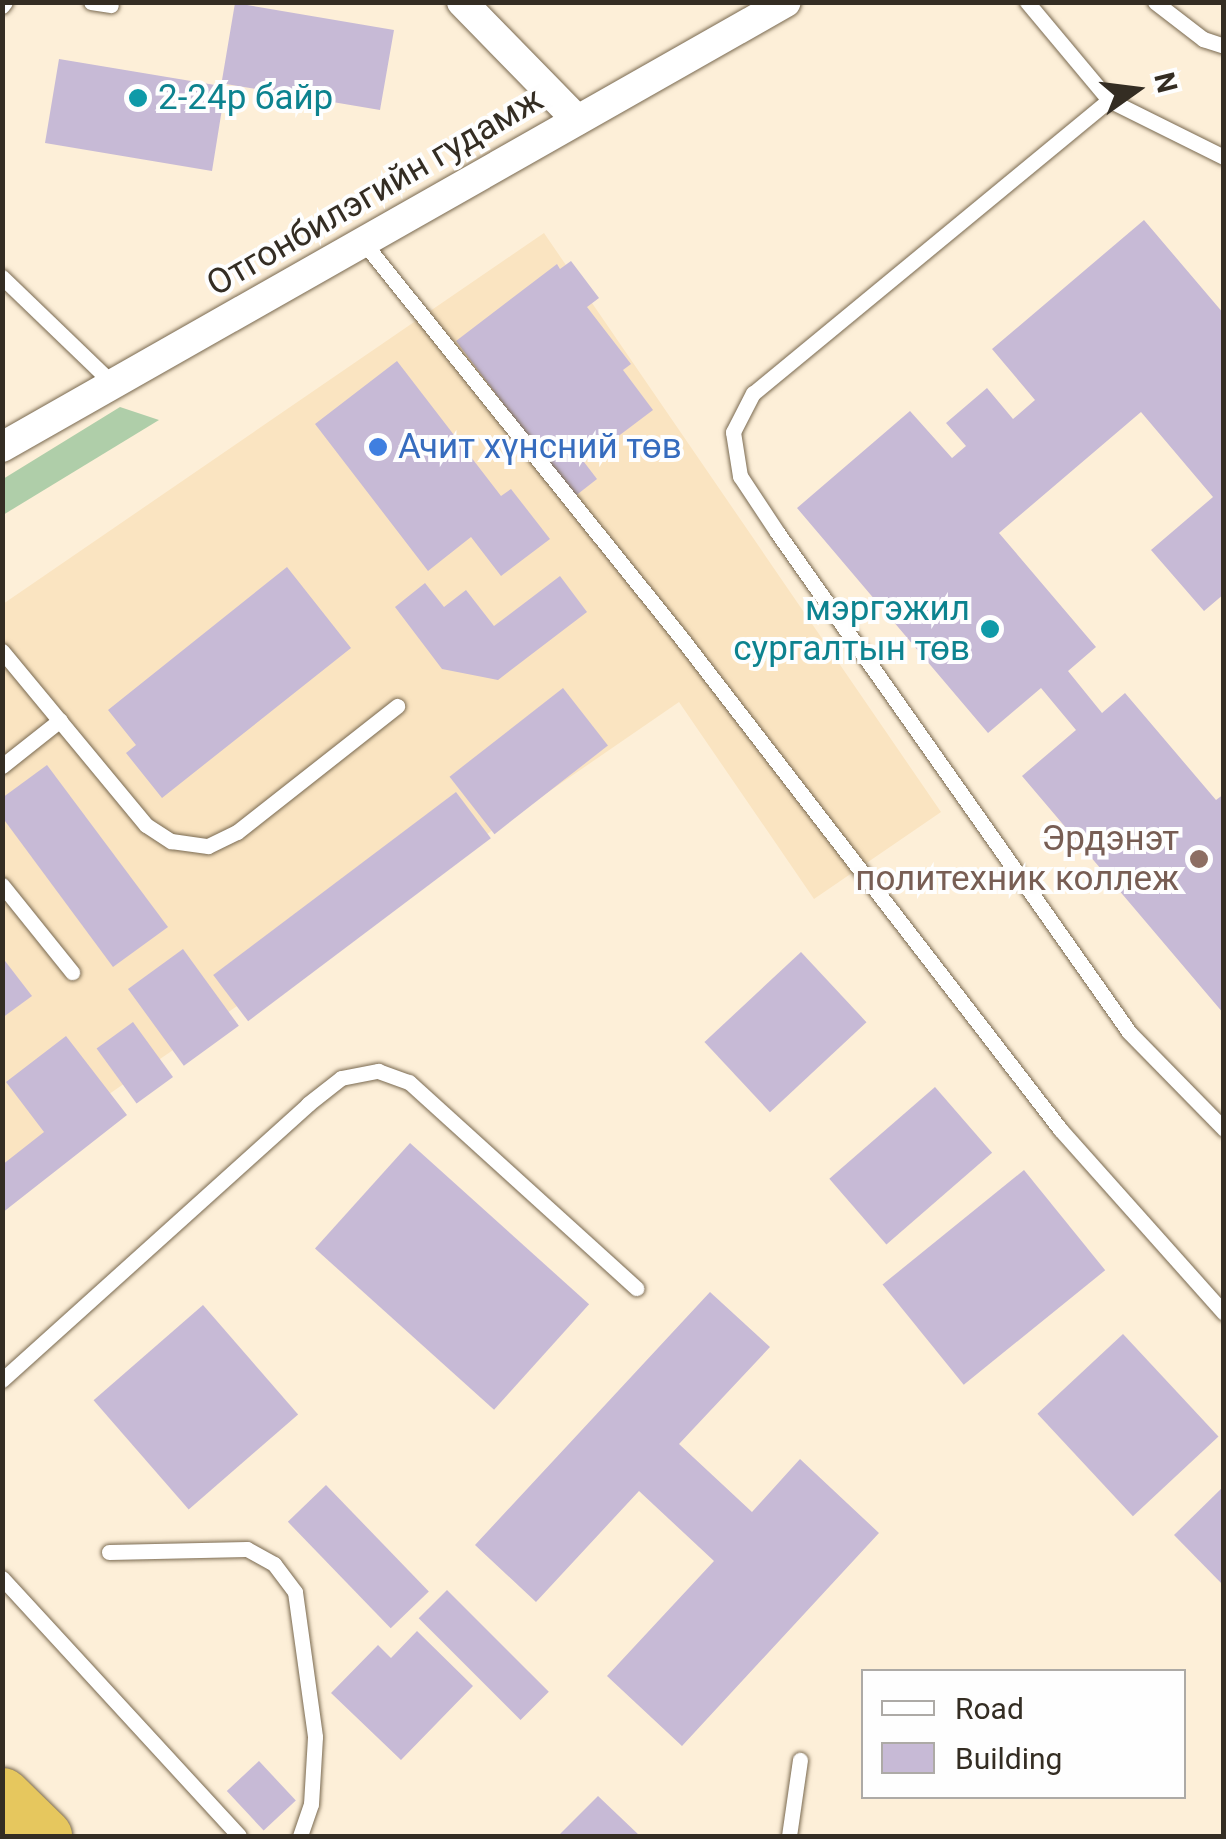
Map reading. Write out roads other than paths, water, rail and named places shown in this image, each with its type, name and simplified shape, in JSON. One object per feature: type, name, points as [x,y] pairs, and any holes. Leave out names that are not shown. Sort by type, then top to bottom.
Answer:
[{"type":"highway","points":[[2,1795],[44,1836]]},
{"type":"street","points":[[462,2],[577,120]]},
{"type":"street","name":"Отгонбилэгийн гудамж","points":[[2,447],[786,2]]},
{"type":"lane","points":[[91,2],[111,5]]},
{"type":"lane","points":[[1027,2],[1109,100],[1224,157]]},
{"type":"lane","points":[[1155,2],[1203,39],[1224,46]]},
{"type":"lane","points":[[1109,100],[753,393],[733,432],[740,476],[1129,1032],[1224,1129]]},
{"type":"lane","points":[[364,243],[679,635],[1060,1128],[1224,1312]]},
{"type":"lane","points":[[2,277],[112,383]]},
{"type":"lane","points":[[2,650],[146,825],[171,841],[208,846],[237,832],[397,706]]},
{"type":"lane","points":[[2,766],[60,720]]},
{"type":"lane","points":[[2,885],[72,972]]},
{"type":"lane","points":[[2,1380],[308,1104],[341,1078],[378,1071],[409,1082],[636,1288]]},
{"type":"lane","points":[[110,1552],[247,1550],[274,1564],[295,1592],[315,1737],[311,1804],[300,1836]]},
{"type":"lane","points":[[2,1578],[239,1836]]},
{"type":"lane","points":[[789,1836],[800,1760]]},
{"type":"place","name":"2-24р байр","points":[[138,98]]},
{"type":"place","name":"Ачит хүнсний төв","points":[[378,447]]},
{"type":"place","name":"мэргэжил сургалтын төв","points":[[990,629]]},
{"type":"place","name":"Эрдэнэт политехник коллеж","points":[[1199,859]]}]
